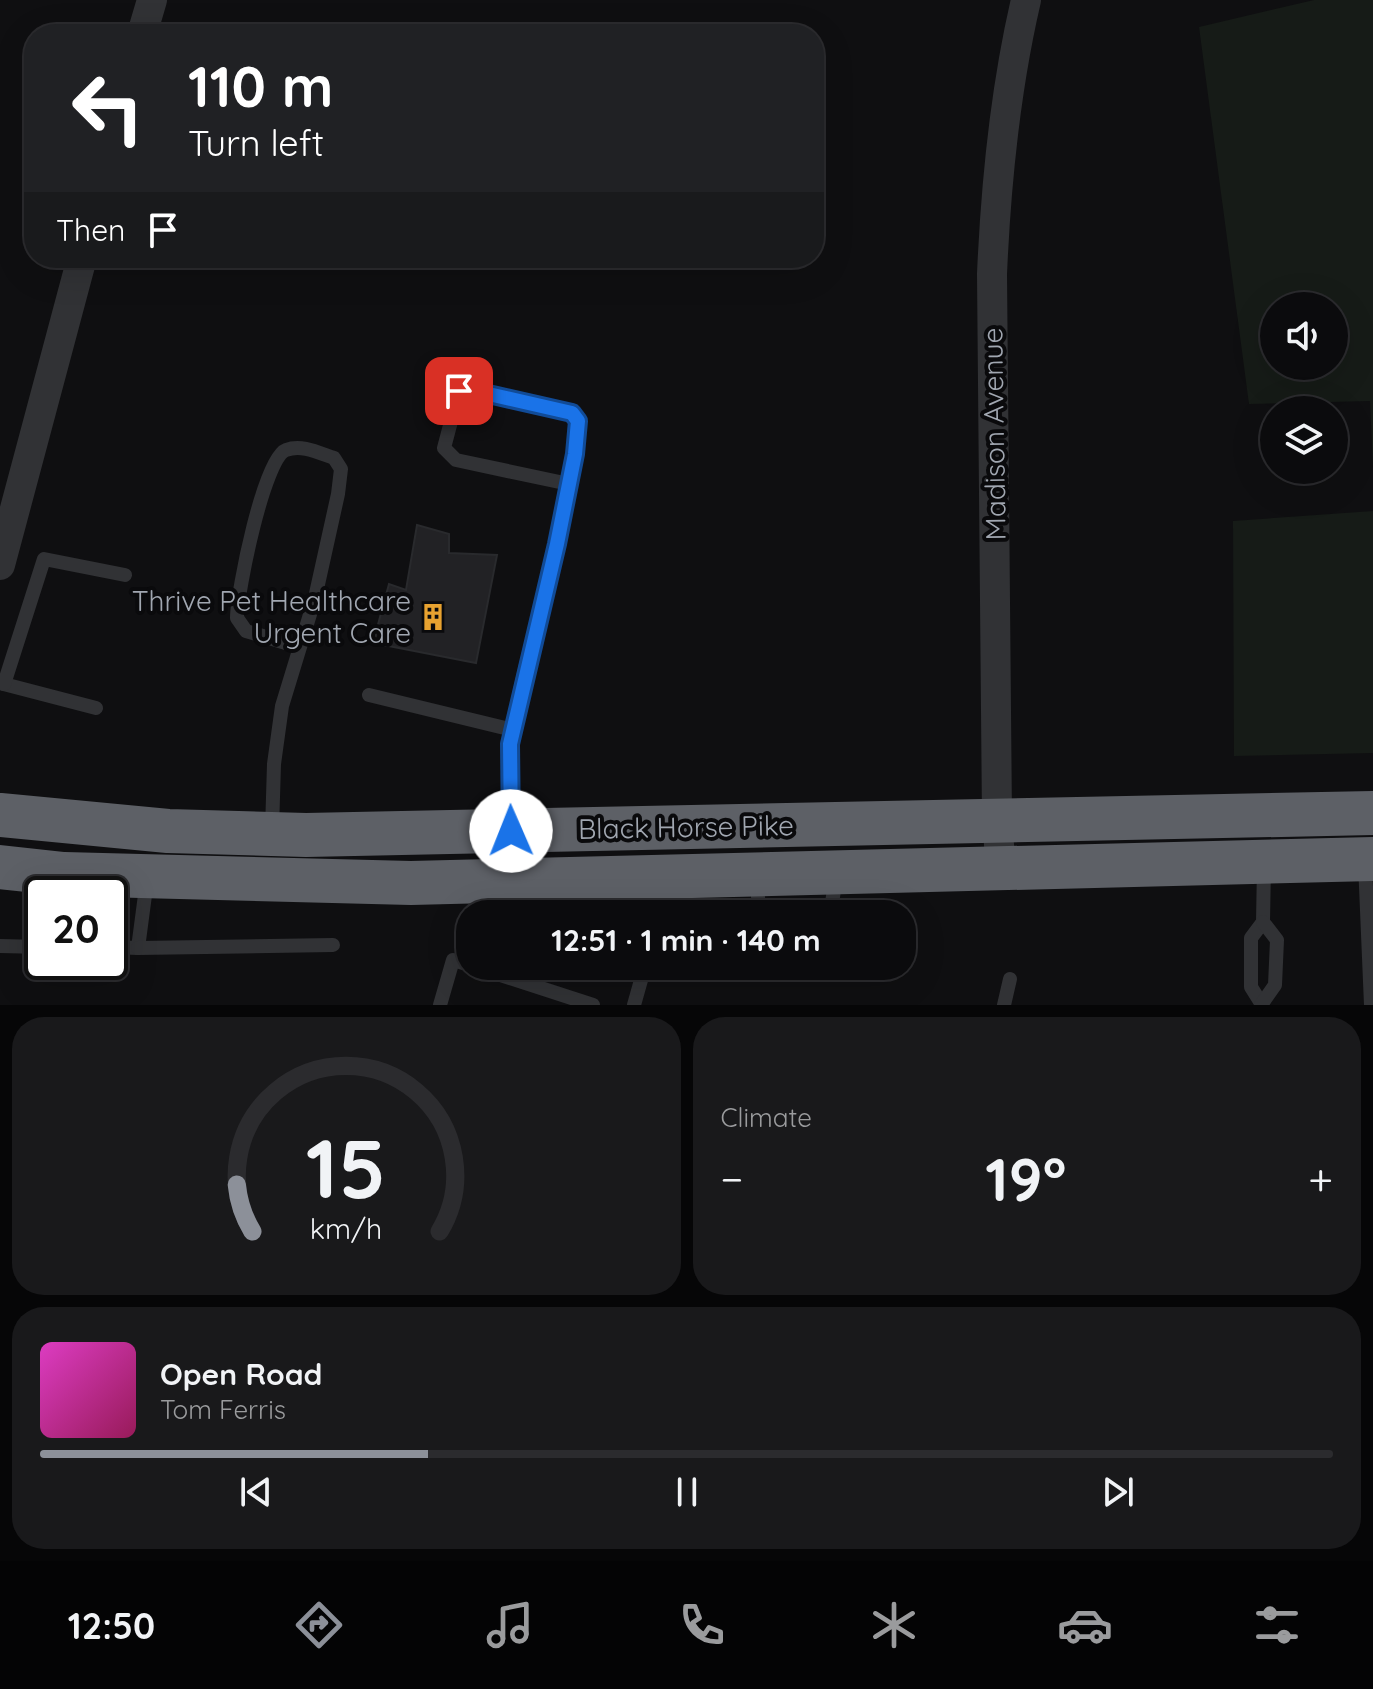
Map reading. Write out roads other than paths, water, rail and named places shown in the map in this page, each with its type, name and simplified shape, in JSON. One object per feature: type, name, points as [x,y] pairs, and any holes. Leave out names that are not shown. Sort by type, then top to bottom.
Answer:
[{"type":"highway","name":"Black Horse Pike","points":[[0,815],[168,831],[272,834],[1373,813]]},
{"type":"highway","name":"Black Horse Pike","points":[[0,867],[64,874],[411,883],[639,896],[834,894],[1001,870],[1369,859]]},
{"type":"street","points":[[145,24],[152,0]]},
{"type":"street","name":"Madison Avenue","points":[[1001,870],[997,819],[992,274],[995,205],[1007,92],[1026,0]]},
{"type":"street","points":[[0,565],[79,268]]},
{"type":"street","points":[[1266,860],[1270,815]]},
{"type":"lane","points":[[511,831],[510,744],[569,484],[578,421],[572,413],[471,390],[459,391],[444,448],[456,460],[569,484]]},
{"type":"lane","points":[[272,834],[274,764],[282,706],[315,598],[341,469],[334,458],[298,447],[284,450],[275,457],[263,489],[237,618],[246,631],[299,647]]},
{"type":"lane","points":[[96,708],[2,683],[44,559],[125,575]]},
{"type":"lane","points":[[369,695],[513,730]]},
{"type":"lane","points":[[1369,859],[1371,1005]]},
{"type":"lane","points":[[1263,922],[1277,940],[1275,985],[1261,1004],[1251,987],[1251,938],[1263,922],[1266,860]]},
{"type":"lane","points":[[138,948],[147,876]]},
{"type":"lane","points":[[128,948],[333,945]]},
{"type":"lane","points":[[0,946],[24,947]]},
{"type":"lane","points":[[440,1005],[453,960],[456,961]]},
{"type":"lane","points":[[1004,1005],[1010,979]]},
{"type":"lane","points":[[515,980],[593,1005]]},
{"type":"lane","points":[[634,1005],[641,980]]},
{"type":"place","name":"Thrive Pet Healthcare Urgent Care","points":[[433,617]]}]
